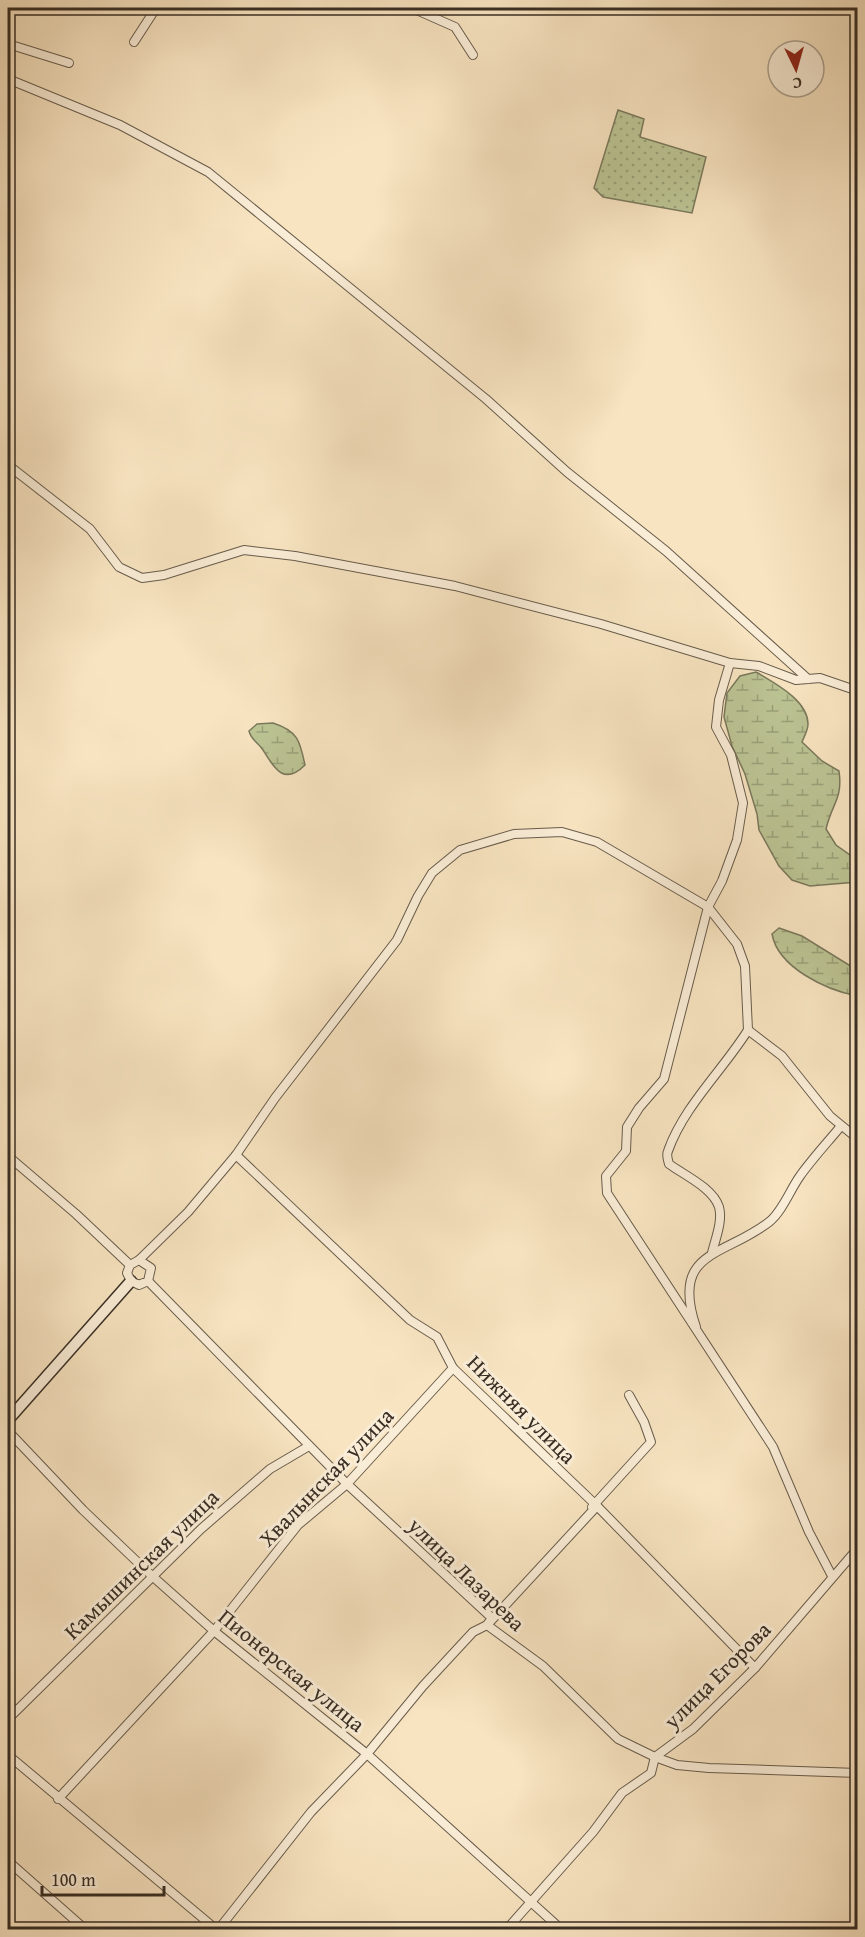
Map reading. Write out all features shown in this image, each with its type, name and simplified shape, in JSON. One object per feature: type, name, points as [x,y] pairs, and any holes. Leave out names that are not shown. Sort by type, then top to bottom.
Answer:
[{"type":"street","points":[[134,42],[156,8]]},
{"type":"street","points":[[412,8],[455,27],[473,55]]},
{"type":"street","points":[[8,44],[69,63]]},
{"type":"street","points":[[8,79],[120,125],[208,172],[486,399],[567,472],[666,551],[808,679]]},
{"type":"street","points":[[8,465],[90,529],[119,567],[142,578],[164,575],[244,550],[295,556],[455,586],[601,624],[730,663],[759,666],[796,680],[830,680],[858,691]]},
{"type":"street","points":[[730,663],[720,700],[716,727],[731,755],[743,803],[737,840],[722,881],[708,906],[664,1079],[639,1108],[627,1127],[626,1150],[606,1176],[607,1193],[700,1338],[742,1396],[773,1447],[809,1533],[832,1576]]},
{"type":"street","points":[[139,1260],[151,1268],[148,1281],[139,1285],[131,1281],[127,1273],[130,1265],[139,1260],[188,1212],[236,1155],[275,1098],[397,940],[432,873],[460,850],[514,834],[562,832],[597,842],[708,906],[737,944],[745,966],[748,1030],[728,1062],[694,1104],[667,1153],[669,1164],[706,1190],[719,1207],[718,1226],[712,1253]]},
{"type":"street","points":[[748,1030],[782,1056],[830,1116],[858,1139]]},
{"type":"street","points":[[700,1338],[689,1305],[688,1287],[693,1272],[712,1253],[770,1222],[800,1176],[841,1126]]},
{"type":"street","name":"Нижняя улица","points":[[236,1155],[410,1320],[437,1337],[453,1368],[595,1506],[755,1668]]},
{"type":"street","points":[[8,1156],[12,1166],[76,1214],[130,1265]]},
{"type":"street","points":[[8,1420],[131,1281]]},
{"type":"street","name":"улица Лазарева","points":[[148,1281],[347,1484],[618,1739],[677,1765],[858,1773]]},
{"type":"street","name":"Хвалынская улица","points":[[58,1799],[214,1631],[298,1526],[347,1484],[453,1368]]},
{"type":"street","points":[[8,1755],[58,1799],[217,1929],[311,1812],[367,1754],[473,1632],[490,1621],[651,1442],[644,1422],[629,1395]]},
{"type":"street","name":"Пионерская улица","points":[[8,1431],[83,1510],[151,1575],[214,1631],[367,1754],[528,1901],[562,1929]]},
{"type":"street","name":"Камышинская улица","points":[[8,1719],[151,1575],[270,1469],[309,1446]]},
{"type":"street","name":"улица Егорова","points":[[506,1929],[528,1901],[593,1832],[622,1793],[651,1773],[655,1757],[693,1729],[755,1668],[858,1548]]},
{"type":"street","points":[[8,1861],[86,1929]]},
{"type":"green space","points":[[618,110],[644,119],[640,137],[706,157],[692,213],[603,197],[594,188]]},
{"type":"green space","points":[[756,672],[789,693],[802,707],[807,715],[808,724],[802,742],[822,761],[839,771],[840,788],[826,829],[836,845],[857,860],[857,882],[810,886],[792,880],[779,866],[759,830],[757,814],[745,774],[732,746],[724,717],[727,693],[740,676]]},
{"type":"green space","points":[[273,723],[293,733],[299,743],[305,765],[298,771],[286,774],[276,769],[250,734],[249,731],[257,724]]},
{"type":"green space","points":[[779,928],[802,936],[857,970],[857,996],[832,989],[794,967],[776,946],[772,934]]}]
